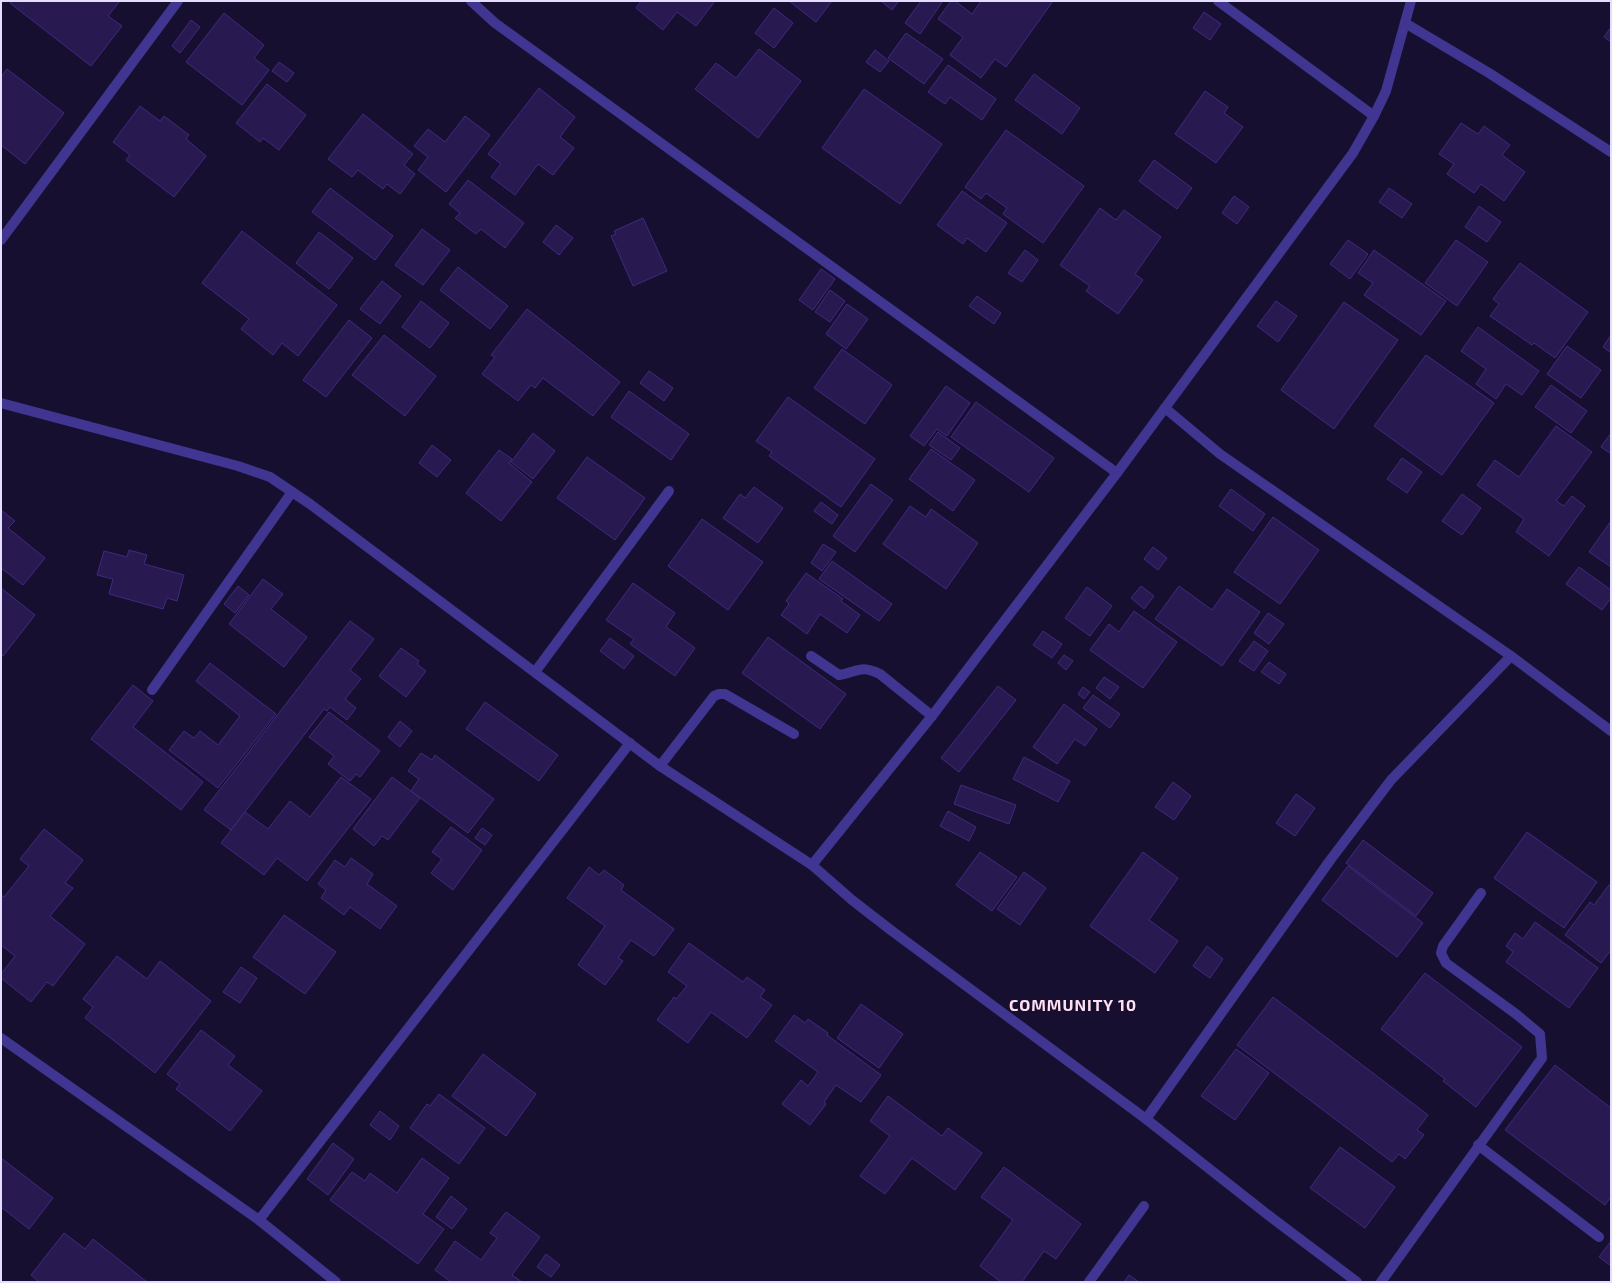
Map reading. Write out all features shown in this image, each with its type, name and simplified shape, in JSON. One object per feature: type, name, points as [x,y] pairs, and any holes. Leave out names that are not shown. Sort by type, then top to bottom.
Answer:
[{"type":"street","points":[[1,240],[178,1]]},
{"type":"street","points":[[471,1],[495,23],[1117,473]]},
{"type":"street","points":[[1218,1],[1374,116]]},
{"type":"street","points":[[812,865],[932,716],[1117,473],[1353,153],[1386,91],[1411,1]]},
{"type":"street","points":[[1405,23],[1489,73],[1611,152]]},
{"type":"street","points":[[1,403],[238,466],[270,477],[310,504],[660,766],[812,865],[852,900],[892,931],[1146,1119],[1357,1282]]},
{"type":"street","points":[[1165,408],[1220,454],[1511,656],[1611,732]]},
{"type":"street","points":[[535,672],[669,491]]},
{"type":"street","points":[[152,690],[292,492]]},
{"type":"street","points":[[811,656],[839,675],[851,673],[861,668],[875,671],[932,716]]},
{"type":"street","points":[[1146,1119],[1331,859],[1391,780],[1511,656]]},
{"type":"street","points":[[660,766],[714,696],[719,694],[725,694],[794,734]]},
{"type":"street","points":[[259,1220],[630,743]]},
{"type":"street","points":[[1381,1282],[1542,1058],[1540,1034],[1516,1014],[1446,963],[1441,953],[1443,946],[1481,893]]},
{"type":"street","points":[[1,1038],[259,1220],[336,1282]]},
{"type":"street","points":[[1478,1145],[1599,1237]]},
{"type":"street","points":[[1089,1282],[1144,1206]]},
{"type":"building","points":[[12,1],[120,1],[108,16],[122,26],[91,66],[10,3]]},
{"type":"building","points":[[641,1],[715,1],[696,26],[677,12],[663,30],[636,8]]},
{"type":"building","points":[[789,1],[832,1],[816,22]]},
{"type":"building","points":[[881,1],[899,1],[892,10]]},
{"type":"building","points":[[921,1],[943,1],[920,34],[905,23]]},
{"type":"building","points":[[951,1],[955,1],[972,14],[981,1],[1053,1],[1006,67],[995,59],[981,78],[950,55],[963,37],[938,19]]},
{"type":"building","points":[[774,8],[793,23],[774,48],[755,33]]},
{"type":"building","points":[[1204,12],[1221,24],[1210,40],[1193,28]]},
{"type":"building","points":[[224,13],[264,45],[254,58],[269,70],[242,105],[186,62]]},
{"type":"building","points":[[191,20],[200,27],[180,53],[172,46]]},
{"type":"building","points":[[1611,27],[1611,42],[1604,37]]},
{"type":"building","points":[[906,33],[943,59],[924,84],[888,58]]},
{"type":"building","points":[[759,49],[801,81],[758,138],[695,89],[716,63],[736,78]]},
{"type":"building","points":[[875,50],[889,61],[880,72],[866,62]]},
{"type":"building","points":[[279,62],[294,73],[287,82],[272,71]]},
{"type":"building","points":[[948,65],[996,99],[982,120],[950,97],[945,104],[928,92]]},
{"type":"building","points":[[7,69],[64,113],[25,164],[1,145],[1,77]]},
{"type":"building","points":[[1034,74],[1080,108],[1062,134],[1015,100]]},
{"type":"building","points":[[267,84],[306,115],[279,150],[263,138],[260,142],[236,123]]},
{"type":"building","points":[[539,88],[575,117],[560,137],[574,148],[553,175],[538,164],[515,195],[491,177],[501,164],[488,154]]},
{"type":"building","points":[[864,89],[942,144],[900,204],[822,148]]},
{"type":"building","points":[[1205,91],[1228,107],[1224,113],[1243,127],[1216,163],[1175,134]]},
{"type":"building","points":[[140,106],[160,121],[164,116],[189,135],[186,139],[206,156],[174,197],[126,160],[130,155],[113,142]]},
{"type":"building","points":[[363,114],[413,154],[404,165],[415,174],[400,194],[387,184],[383,189],[358,170],[352,177],[328,159]]},
{"type":"building","points":[[465,116],[490,135],[446,192],[418,170],[428,157],[414,146],[428,129],[445,142]]},
{"type":"building","points":[[1461,123],[1478,134],[1484,126],[1510,145],[1502,155],[1525,172],[1504,201],[1481,184],[1474,193],[1447,174],[1454,164],[1439,154]]},
{"type":"building","points":[[1006,130],[1084,186],[1043,243],[1003,214],[1007,208],[986,193],[981,199],[965,187]]},
{"type":"building","points":[[1154,160],[1192,188],[1177,209],[1139,181]]},
{"type":"building","points":[[468,180],[524,223],[505,248],[481,229],[476,234],[455,218],[460,213],[449,204]]},
{"type":"building","points":[[330,188],[393,236],[375,260],[312,212]]},
{"type":"building","points":[[1389,188],[1412,204],[1402,218],[1379,202]]},
{"type":"building","points":[[962,191],[1007,223],[986,252],[967,238],[963,244],[937,225]]},
{"type":"building","points":[[1234,196],[1249,207],[1237,224],[1222,213]]},
{"type":"building","points":[[1479,206],[1501,222],[1487,242],[1465,227]]},
{"type":"building","points":[[1100,208],[1116,220],[1124,210],[1161,237],[1135,274],[1143,280],[1118,314],[1086,291],[1090,286],[1060,265]]},
{"type":"building","points":[[643,218],[667,271],[633,286],[611,236],[616,234],[614,231]]},
{"type":"building","points":[[556,225],[573,238],[559,255],[543,242]]},
{"type":"building","points":[[422,229],[450,250],[423,285],[395,265]]},
{"type":"building","points":[[242,231],[337,305],[298,356],[282,343],[273,355],[241,329],[249,319],[202,283]]},
{"type":"building","points":[[319,232],[353,258],[329,289],[296,263]]},
{"type":"building","points":[[1348,240],[1368,254],[1350,279],[1330,264]]},
{"type":"building","points":[[1456,240],[1488,262],[1457,306],[1425,283]]},
{"type":"building","points":[[1025,250],[1038,260],[1022,282],[1008,273]]},
{"type":"building","points":[[1374,250],[1446,301],[1421,335],[1364,295],[1373,283],[1358,273]]},
{"type":"building","points":[[1520,263],[1588,312],[1555,358],[1534,343],[1532,345],[1490,316],[1499,304],[1493,299]]},
{"type":"building","points":[[458,267],[508,306],[490,329],[440,290]]},
{"type":"building","points":[[821,269],[835,279],[813,310],[799,300]]},
{"type":"building","points":[[382,281],[401,296],[380,324],[360,309]]},
{"type":"building","points":[[830,290],[845,301],[830,322],[815,312]]},
{"type":"building","points":[[977,296],[1001,313],[994,324],[969,306]]},
{"type":"building","points":[[421,301],[449,323],[430,348],[402,327]]},
{"type":"building","points":[[1276,301],[1297,316],[1278,342],[1257,326]]},
{"type":"building","points":[[1344,302],[1398,340],[1334,429],[1281,390]]},
{"type":"building","points":[[847,304],[868,319],[846,349],[826,334]]},
{"type":"building","points":[[527,309],[620,382],[593,416],[543,378],[535,388],[531,385],[518,401],[482,374],[495,357],[491,355]]},
{"type":"building","points":[[349,320],[372,338],[326,397],[303,380]]},
{"type":"building","points":[[1478,327],[1539,371],[1522,395],[1506,384],[1496,399],[1476,384],[1486,369],[1461,351]]},
{"type":"building","points":[[384,335],[436,376],[405,416],[352,375]]},
{"type":"building","points":[[1611,335],[1611,353],[1603,347]]},
{"type":"building","points":[[1567,346],[1601,370],[1581,398],[1547,374]]},
{"type":"building","points":[[842,349],[892,385],[865,424],[814,388]]},
{"type":"building","points":[[1426,355],[1494,403],[1442,475],[1374,426]]},
{"type":"building","points":[[649,371],[673,388],[664,401],[640,383]]},
{"type":"building","points":[[1551,385],[1587,411],[1571,433],[1535,407]]},
{"type":"building","points":[[946,386],[970,403],[947,436],[937,429],[924,446],[910,436]]},
{"type":"building","points":[[629,391],[689,434],[671,460],[611,417]]},
{"type":"building","points":[[788,397],[875,459],[841,507],[769,456],[772,452],[756,441]]},
{"type":"building","points":[[976,402],[1054,458],[1029,492],[951,437]]},
{"type":"building","points":[[1556,426],[1592,452],[1556,501],[1564,506],[1572,496],[1585,506],[1549,556],[1516,532],[1524,519],[1477,485],[1495,460],[1519,477]]},
{"type":"building","points":[[938,432],[960,448],[951,460],[929,445]]},
{"type":"building","points":[[533,433],[555,451],[533,479],[511,462]]},
{"type":"building","points":[[1611,433],[1611,454],[1601,447]]},
{"type":"building","points":[[432,445],[451,460],[437,477],[419,463]]},
{"type":"building","points":[[931,449],[975,480],[953,511],[909,479]]},
{"type":"building","points":[[499,450],[512,459],[509,463],[532,482],[501,521],[466,493]]},
{"type":"building","points":[[587,457],[645,498],[615,540],[557,498]]},
{"type":"building","points":[[1402,458],[1422,472],[1407,493],[1387,479]]},
{"type":"building","points":[[871,484],[893,500],[855,552],[833,536]]},
{"type":"building","points":[[754,487],[783,508],[758,543],[723,518],[740,494],[745,498]]},
{"type":"building","points":[[1231,489],[1265,514],[1253,531],[1219,506]]},
{"type":"building","points":[[1462,494],[1481,508],[1462,535],[1442,521]]},
{"type":"building","points":[[821,502],[838,515],[832,524],[814,511]]},
{"type":"building","points":[[910,506],[926,517],[931,509],[978,543],[946,589],[883,544]]},
{"type":"building","points":[[1,510],[15,521],[8,528],[45,558],[23,585],[1,568]]},
{"type":"building","points":[[1273,517],[1319,550],[1280,604],[1234,572]]},
{"type":"building","points":[[702,519],[763,562],[728,610],[668,566]]},
{"type":"building","points":[[1611,521],[1611,567],[1589,552]]},
{"type":"building","points":[[823,544],[836,552],[822,571],[811,563]]},
{"type":"building","points":[[1153,547],[1167,558],[1158,570],[1144,559]]},
{"type":"building","points":[[129,550],[147,555],[144,564],[184,575],[177,601],[167,598],[163,609],[109,594],[113,579],[97,575],[104,551],[127,557]]},
{"type":"building","points":[[832,561],[892,604],[879,621],[819,579]]},
{"type":"building","points":[[1579,567],[1611,590],[1611,598],[1602,610],[1566,584]]},
{"type":"building","points":[[806,573],[843,599],[841,601],[860,615],[847,633],[820,614],[807,634],[781,615],[789,604],[786,601]]},
{"type":"building","points":[[263,579],[283,594],[271,609],[307,637],[284,667],[229,624]]},
{"type":"building","points":[[633,583],[675,613],[666,627],[695,648],[675,676],[630,644],[634,639],[606,620]]},
{"type":"building","points":[[238,586],[249,595],[235,613],[224,604]]},
{"type":"building","points":[[1141,586],[1154,596],[1144,609],[1131,598]]},
{"type":"building","points":[[1179,586],[1212,610],[1227,589],[1260,612],[1222,666],[1155,619]]},
{"type":"building","points":[[1087,587],[1112,606],[1090,636],[1065,618]]},
{"type":"building","points":[[1,588],[35,615],[3,656],[1,655]]},
{"type":"building","points":[[1134,611],[1177,642],[1143,688],[1090,650],[1109,624],[1119,632]]},
{"type":"building","points":[[1268,613],[1284,624],[1269,644],[1254,633]]},
{"type":"building","points":[[350,621],[374,639],[350,670],[361,679],[345,699],[356,708],[347,720],[330,707],[327,711],[324,709],[231,830],[204,810]]},
{"type":"building","points":[[1043,631],[1062,644],[1052,658],[1033,645]]},
{"type":"building","points":[[768,637],[846,694],[820,729],[742,673]]},
{"type":"building","points":[[610,638],[634,656],[624,669],[600,651]]},
{"type":"building","points":[[1254,641],[1268,651],[1254,671],[1239,661]]},
{"type":"building","points":[[401,648],[419,661],[417,664],[426,671],[406,697],[379,676]]},
{"type":"building","points":[[1064,655],[1073,661],[1066,670],[1058,663]]},
{"type":"building","points":[[1269,662],[1286,674],[1279,684],[1261,672]]},
{"type":"building","points":[[210,663],[276,714],[218,788],[169,750],[184,731],[194,738],[200,731],[218,745],[240,716],[196,681]]},
{"type":"building","points":[[1104,677],[1119,687],[1110,699],[1096,688]]},
{"type":"building","points":[[133,685],[153,701],[133,727],[203,782],[181,810],[91,739]]},
{"type":"building","points":[[998,686],[1016,700],[959,772],[941,758]]},
{"type":"building","points":[[1083,687],[1090,692],[1084,699],[1078,694]]},
{"type":"building","points":[[1093,695],[1120,714],[1110,728],[1083,708]]},
{"type":"building","points":[[485,702],[558,755],[539,781],[466,729]]},
{"type":"building","points":[[1064,704],[1097,729],[1085,746],[1075,739],[1057,764],[1033,747]]},
{"type":"building","points":[[329,712],[380,751],[360,777],[356,774],[350,781],[328,764],[334,756],[309,737]]},
{"type":"building","points":[[400,721],[412,731],[400,747],[388,737]]},
{"type":"building","points":[[421,753],[432,760],[435,755],[494,799],[468,833],[411,791],[419,779],[408,771]]},
{"type":"building","points":[[1024,757],[1070,781],[1058,802],[1013,779]]},
{"type":"building","points":[[341,777],[371,799],[307,881],[277,858],[264,875],[221,843],[245,812],[268,829],[290,801],[310,817]]},
{"type":"building","points":[[392,777],[420,798],[388,840],[382,836],[374,846],[353,829]]},
{"type":"building","points":[[1173,782],[1191,796],[1174,820],[1155,807]]},
{"type":"building","points":[[961,785],[1016,805],[1009,824],[954,804]]},
{"type":"building","points":[[1296,794],[1315,808],[1295,836],[1276,823]]},
{"type":"building","points":[[948,811],[976,827],[969,841],[940,826]]},
{"type":"building","points":[[451,827],[482,850],[453,890],[431,873],[442,859],[432,852]]},
{"type":"building","points":[[482,828],[492,835],[485,845],[475,838]]},
{"type":"building","points":[[44,829],[83,860],[65,883],[73,888],[50,916],[85,944],[53,986],[47,982],[31,1002],[1,978],[1,974],[15,956],[1,945],[1,895],[4,897],[29,866],[20,859]]},
{"type":"building","points":[[1527,832],[1597,882],[1564,928],[1494,878]]},
{"type":"building","points":[[1363,840],[1433,893],[1416,916],[1346,863]]},
{"type":"building","points":[[980,852],[1017,877],[992,911],[956,885]]},
{"type":"building","points":[[1143,852],[1178,878],[1149,920],[1178,941],[1155,973],[1090,926]]},
{"type":"building","points":[[351,858],[373,874],[367,884],[397,906],[380,929],[350,907],[344,915],[321,898],[326,890],[318,884],[335,860],[345,867]]},
{"type":"building","points":[[1348,866],[1423,923],[1397,957],[1322,900]]},
{"type":"building","points":[[589,867],[599,875],[604,870],[624,885],[621,890],[674,929],[654,956],[631,940],[618,958],[623,961],[605,985],[578,965],[605,926],[567,898]]},
{"type":"building","points":[[1024,872],[1046,888],[1020,925],[997,909]]},
{"type":"building","points":[[1609,885],[1611,886],[1611,950],[1601,963],[1565,935],[1590,902],[1594,905]]},
{"type":"building","points":[[284,915],[336,952],[305,994],[253,957]]},
{"type":"building","points":[[1535,922],[1598,968],[1569,1008],[1506,962],[1513,952],[1506,946],[1515,933],[1523,939]]},
{"type":"building","points":[[689,943],[743,982],[747,977],[765,990],[760,997],[772,1005],[747,1038],[711,1012],[688,1043],[657,1020],[674,997],[676,999],[687,986],[668,972]]},
{"type":"building","points":[[1207,946],[1223,959],[1210,978],[1193,966]]},
{"type":"building","points":[[117,956],[147,979],[160,961],[211,1001],[155,1073],[85,1018],[93,1007],[83,999]]},
{"type":"building","points":[[241,967],[257,978],[240,1003],[223,992]]},
{"type":"building","points":[[1425,973],[1522,1047],[1476,1107],[1443,1081],[1445,1079],[1381,1029]]},
{"type":"building","points":[[1273,997],[1428,1115],[1417,1130],[1424,1135],[1405,1159],[1399,1154],[1392,1162],[1237,1045]]},
{"type":"building","points":[[861,1004],[903,1034],[879,1068],[837,1038]]},
{"type":"building","points":[[794,1015],[805,1023],[808,1019],[881,1075],[861,1102],[836,1085],[824,1102],[826,1104],[810,1125],[782,1104],[801,1080],[808,1086],[818,1072],[775,1041]]},
{"type":"building","points":[[201,1030],[235,1056],[228,1065],[262,1091],[230,1131],[176,1089],[180,1084],[167,1074]]},
{"type":"building","points":[[1236,1049],[1269,1073],[1235,1120],[1201,1096]]},
{"type":"building","points":[[483,1054],[536,1094],[506,1136],[452,1096]]},
{"type":"building","points":[[1555,1065],[1611,1108],[1611,1197],[1605,1205],[1505,1130]]},
{"type":"building","points":[[439,1094],[485,1128],[459,1164],[410,1128],[427,1104],[430,1106]]},
{"type":"building","points":[[888,1096],[942,1136],[948,1128],[982,1153],[955,1190],[912,1158],[885,1194],[860,1176],[890,1136],[870,1121]]},
{"type":"building","points":[[380,1111],[399,1126],[390,1140],[370,1125]]},
{"type":"building","points":[[333,1143],[354,1159],[328,1195],[307,1179]]},
{"type":"building","points":[[1340,1147],[1395,1187],[1365,1228],[1310,1188]]},
{"type":"building","points":[[1,1158],[53,1198],[29,1229],[1,1207]]},
{"type":"building","points":[[422,1158],[449,1178],[423,1214],[444,1229],[418,1264],[330,1200],[352,1172],[365,1181],[370,1173],[397,1193]]},
{"type":"building","points":[[1004,1167],[1081,1224],[1056,1259],[1044,1251],[1022,1282],[1001,1282],[980,1266],[1013,1220],[981,1197]]},
{"type":"building","points":[[451,1196],[467,1209],[452,1229],[436,1217]]},
{"type":"building","points":[[506,1212],[540,1237],[512,1275],[522,1282],[451,1282],[435,1270],[455,1241],[481,1260],[497,1238],[490,1233]]},
{"type":"building","points":[[64,1233],[85,1249],[93,1239],[147,1282],[39,1282],[31,1275]]},
{"type":"building","points":[[1611,1241],[1611,1266],[1599,1257]]},
{"type":"building","points":[[546,1254],[560,1265],[551,1277],[537,1267]]},
{"type":"building","points":[[1129,1275],[1139,1282],[1124,1282]]},
{"type":"district","name":"COMMUNITY 10","points":[[1073,1004]]}]
